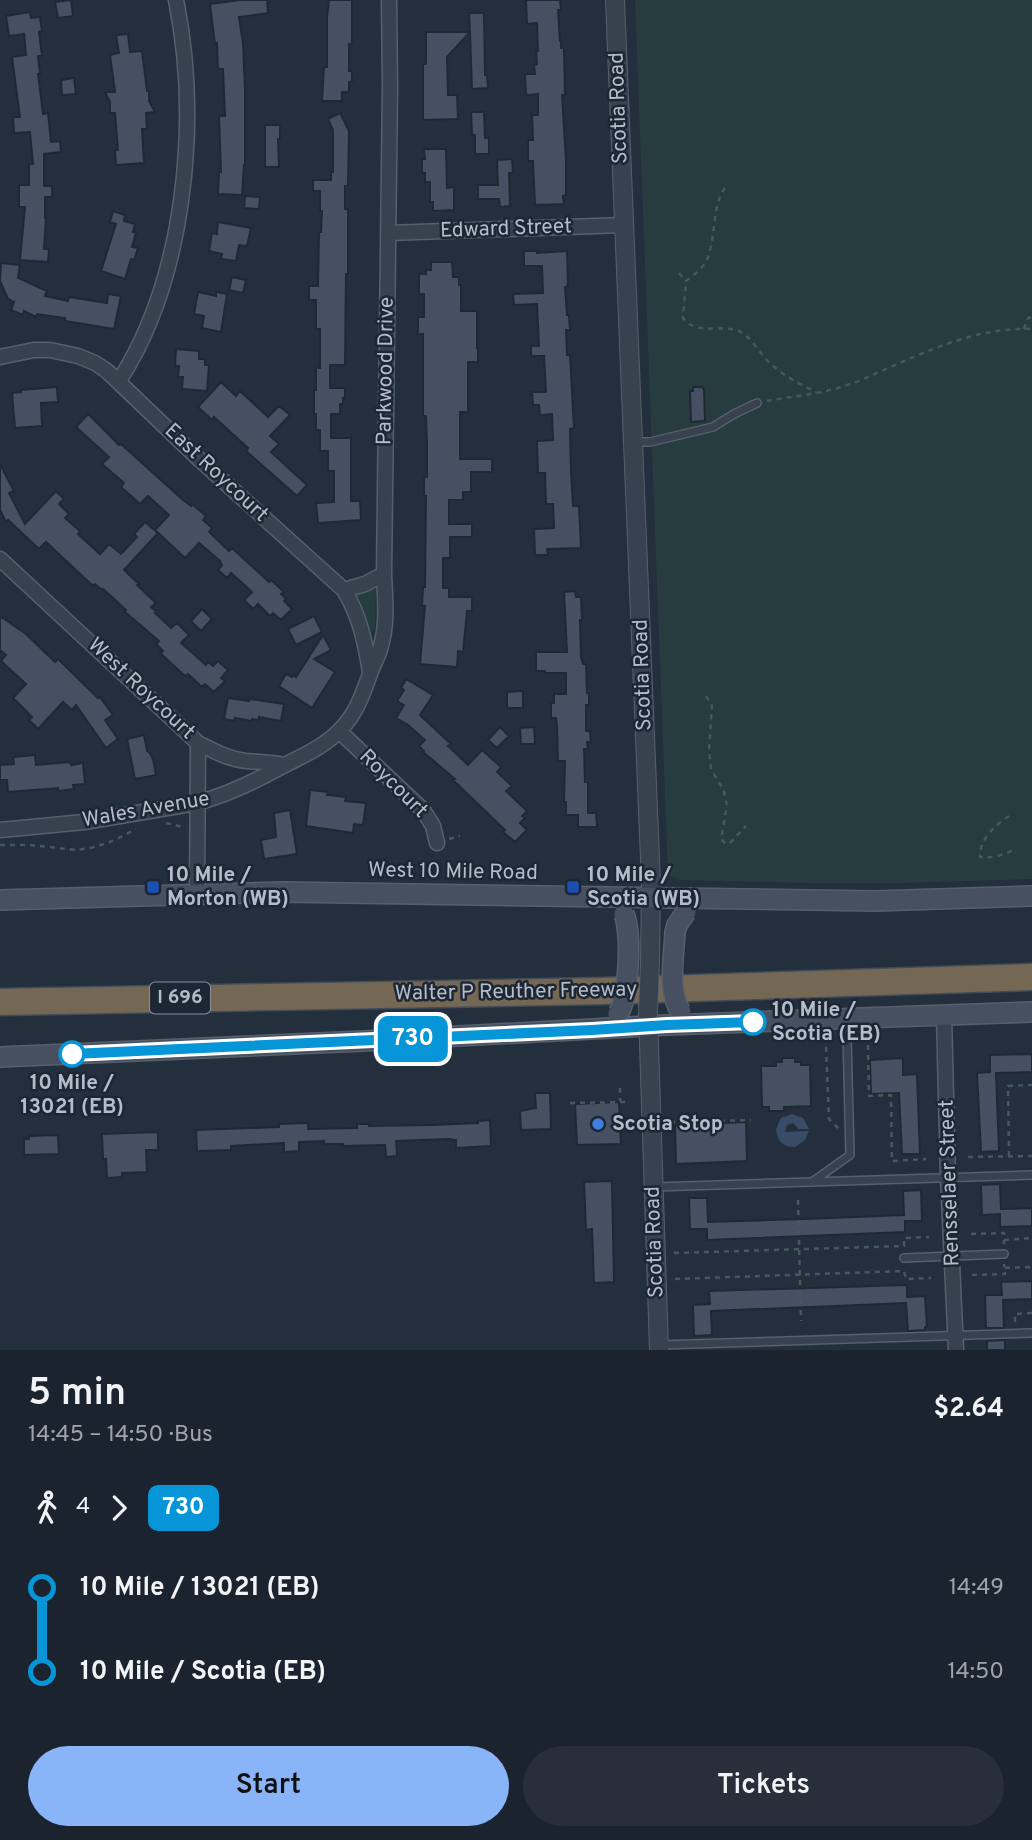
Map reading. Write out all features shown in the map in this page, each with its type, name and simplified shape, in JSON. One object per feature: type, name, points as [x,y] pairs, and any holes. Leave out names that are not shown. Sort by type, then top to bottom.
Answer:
[{"type":"highway","name":"Walter P Reuther Freeway","points":[[0,1002],[602,991],[1032,977]]},
{"type":"main road","name":"West 10 Mile Road","points":[[0,900],[283,892],[609,898],[651,906],[703,899],[875,901],[1032,896]]},
{"type":"main road","points":[[592,1030],[618,1014],[624,1001],[628,930],[624,914],[609,898]]},
{"type":"main road","points":[[701,1024],[687,1019],[676,1004],[673,992],[677,925],[686,912],[703,899]]},
{"type":"main road","points":[[0,1057],[592,1030],[648,1020],[701,1024],[1032,1012]]},
{"type":"street","points":[[119,381],[133,359],[153,313],[177,225],[186,147],[186,107],[184,61],[176,0]]},
{"type":"street","name":"Parkwood Drive","points":[[339,732],[351,718],[363,696],[380,648],[385,623],[389,0]]},
{"type":"street","name":"Scotia Road","points":[[615,0],[651,906],[648,1020],[659,1348]]},
{"type":"street","name":"Edward Street","points":[[388,233],[624,225]]},
{"type":"street","name":"East Roycourt","points":[[0,357],[34,350],[65,353],[95,363],[119,381],[200,460],[344,590],[359,618],[370,673]]},
{"type":"street","name":"West Roycourt","points":[[0,559],[198,743],[233,758],[285,765]]},
{"type":"street","points":[[344,590],[365,584],[384,574]]},
{"type":"street","points":[[285,765],[316,749],[339,732]]},
{"type":"street","name":"Roycourt","points":[[339,732],[423,810],[433,826],[437,843]]},
{"type":"street","points":[[197,895],[198,743]]},
{"type":"street","name":"Wales Avenue","points":[[0,830],[84,822],[197,803],[235,790],[285,765]]},
{"type":"street","name":"Rensselaer Street","points":[[944,1016],[956,1350]]},
{"type":"lane","points":[[633,442],[650,443],[713,428],[757,403]]},
{"type":"lane","points":[[811,1182],[850,1155],[847,1036]]},
{"type":"lane","points":[[653,1187],[1032,1175]]},
{"type":"lane","points":[[904,1258],[1004,1254]]},
{"type":"lane","points":[[659,1348],[1032,1333]]},
{"type":"path","points":[[725,188],[719,196],[708,260],[686,281],[683,318],[688,325],[729,329],[744,334],[771,365],[795,382],[816,392]]},
{"type":"path","points":[[679,272],[686,281]]},
{"type":"path","points":[[1024,329],[1028,318],[1032,317]]},
{"type":"path","points":[[757,403],[848,385],[928,350],[978,334],[1032,329]]},
{"type":"path","points":[[706,696],[712,706],[709,751],[711,768],[723,788],[727,806],[722,839],[725,843],[730,843],[746,826]]},
{"type":"path","points":[[1010,816],[998,823],[979,851],[980,856],[985,858],[1004,855],[1016,849]]},
{"type":"path","points":[[162,822],[187,828]]},
{"type":"path","points":[[0,845],[77,850],[115,840],[137,828]]},
{"type":"path","points":[[867,1045],[869,1096],[891,1095],[892,1161],[926,1159]]},
{"type":"path","points":[[826,1047],[829,1119],[840,1130]]},
{"type":"path","points":[[1009,1157],[1008,1086],[1032,1084]]},
{"type":"path","points":[[620,1088],[620,1101]]},
{"type":"path","points":[[570,1103],[627,1102]]},
{"type":"path","points":[[670,1122],[751,1120]]},
{"type":"path","points":[[968,1157],[1032,1156]]},
{"type":"path","points":[[798,1200],[801,1321]]},
{"type":"path","points":[[674,1254],[904,1246],[904,1238],[929,1237]]},
{"type":"path","points":[[1004,1240],[1032,1238]]},
{"type":"path","points":[[1004,1268],[1032,1267]]},
{"type":"path","points":[[675,1279],[904,1271],[906,1279],[931,1278]]},
{"type":"green space","points":[[635,0],[1032,0],[1032,879],[805,883],[680,880],[668,875]]},
{"type":"green space","points":[[372,588],[376,590],[375,629],[372,632],[356,595]]},
{"type":"water","points":[[792,1114],[803,1118],[809,1129],[799,1129],[793,1123],[787,1125],[785,1132],[809,1131],[805,1140],[795,1147],[781,1142],[776,1129],[781,1118]]},
{"type":"building","points":[[71,0],[73,16],[58,18],[55,2]]},
{"type":"building","points":[[267,0],[268,13],[239,17],[245,90],[245,165],[242,195],[218,194],[221,172],[219,116],[225,116],[223,69],[218,69],[217,43],[215,44],[210,4]]},
{"type":"building","points":[[329,0],[352,0],[349,71],[352,71],[352,82],[349,82],[349,92],[342,92],[342,101],[322,101],[324,67],[327,67]]},
{"type":"building","points":[[526,0],[560,0],[561,10],[558,10],[561,48],[564,48],[565,95],[562,95],[566,160],[564,204],[535,205],[533,161],[528,161],[528,140],[533,140],[532,115],[538,115],[538,94],[526,95],[525,74],[535,74],[537,23],[527,24]]},
{"type":"building","points":[[30,12],[31,18],[40,17],[42,31],[39,32],[42,56],[38,56],[38,74],[43,114],[48,113],[51,142],[60,141],[61,152],[44,154],[44,186],[52,186],[52,197],[45,197],[44,249],[49,249],[48,262],[20,260],[25,207],[19,207],[19,185],[29,185],[29,164],[33,164],[30,132],[14,133],[13,117],[20,117],[12,57],[26,55],[24,34],[9,36],[6,16]]},
{"type":"building","points":[[469,13],[484,13],[485,75],[488,88],[472,89]]},
{"type":"building","points":[[426,32],[470,32],[447,57],[448,95],[457,95],[458,119],[423,120]]},
{"type":"building","points":[[128,34],[130,52],[142,51],[149,101],[155,112],[146,113],[147,129],[142,129],[144,163],[116,165],[115,150],[118,150],[115,113],[110,113],[110,102],[105,92],[115,92],[110,55],[119,53],[116,35]]},
{"type":"building","points":[[74,78],[76,94],[62,95],[61,80]]},
{"type":"building","points":[[471,112],[484,112],[489,154],[475,154]]},
{"type":"building","points":[[340,113],[349,131],[348,186],[345,186],[345,209],[348,209],[348,274],[345,365],[330,365],[330,388],[345,388],[345,398],[343,404],[340,404],[340,414],[331,414],[331,438],[351,438],[351,501],[360,501],[361,520],[318,523],[316,503],[334,502],[334,471],[328,471],[328,451],[320,451],[320,430],[316,430],[314,414],[316,368],[320,368],[320,329],[316,329],[316,300],[309,300],[309,286],[318,286],[322,211],[320,191],[313,191],[313,180],[331,180],[333,130],[328,119]]},
{"type":"building","points":[[265,125],[280,125],[279,167],[265,167]]},
{"type":"building","points":[[424,149],[446,149],[447,188],[454,187],[454,210],[433,211],[430,182],[425,182],[425,173],[422,173]]},
{"type":"building","points":[[512,159],[513,173],[509,173],[510,206],[500,207],[499,199],[478,199],[478,185],[498,185],[497,160]]},
{"type":"building","points":[[245,196],[260,197],[259,209],[244,208]]},
{"type":"building","points":[[113,211],[125,215],[124,221],[135,224],[133,232],[136,233],[132,247],[138,248],[134,260],[131,259],[125,279],[101,271],[116,224],[110,222]]},
{"type":"building","points":[[218,222],[251,228],[247,246],[239,245],[236,261],[221,259],[222,254],[209,251],[212,233],[217,234]]},
{"type":"building","points":[[524,251],[567,251],[568,286],[565,287],[570,330],[566,330],[574,428],[570,429],[571,471],[573,506],[579,506],[581,548],[547,549],[548,555],[535,555],[534,529],[554,528],[553,504],[546,504],[545,473],[538,473],[537,441],[553,440],[552,414],[540,415],[539,405],[533,405],[532,392],[546,392],[544,356],[531,356],[531,346],[539,346],[537,304],[514,305],[513,294],[543,293],[542,266],[524,266]]},
{"type":"building","points":[[431,262],[452,262],[453,277],[459,277],[461,285],[461,311],[477,311],[478,362],[468,362],[468,412],[460,412],[460,459],[492,459],[492,472],[471,472],[471,492],[463,492],[463,500],[449,500],[449,524],[472,524],[472,537],[450,537],[450,558],[443,558],[443,588],[449,588],[449,597],[472,597],[472,611],[467,611],[463,652],[458,651],[457,667],[420,664],[425,606],[422,606],[425,587],[424,477],[427,477],[427,445],[426,416],[423,416],[423,334],[418,334],[418,317],[424,317],[424,294],[419,294],[419,274],[426,274],[426,270],[431,270]]},
{"type":"building","points":[[1,263],[20,265],[18,278],[47,291],[45,296],[68,301],[69,297],[107,303],[108,294],[121,296],[114,329],[65,321],[65,318],[37,314],[36,317],[24,311],[23,315],[11,310],[14,302],[8,299],[0,281]]},
{"type":"building","points":[[232,277],[246,280],[243,293],[229,290]]},
{"type":"building","points":[[198,292],[216,296],[216,292],[227,294],[221,332],[202,328],[204,316],[194,314]]},
{"type":"building","points":[[176,349],[199,351],[199,359],[205,359],[205,365],[209,365],[207,391],[182,389],[183,377],[178,377],[179,366],[175,366]]},
{"type":"building","points":[[221,382],[236,396],[240,391],[268,417],[279,406],[290,415],[270,436],[279,444],[271,452],[307,485],[297,496],[246,451],[248,448],[214,417],[212,420],[198,407]]},
{"type":"building","points":[[57,387],[58,402],[41,403],[42,426],[15,428],[12,393]]},
{"type":"building","points":[[693,387],[702,387],[704,390],[705,421],[691,422],[690,391],[693,391]]},
{"type":"building","points":[[88,414],[119,445],[183,500],[206,516],[203,520],[212,528],[209,532],[229,551],[232,548],[284,592],[281,594],[286,599],[284,601],[292,609],[281,620],[273,613],[270,616],[258,604],[253,609],[244,600],[252,592],[231,573],[227,578],[218,570],[222,565],[220,561],[199,543],[185,558],[155,530],[169,515],[148,496],[140,504],[121,487],[124,483],[102,464],[109,457],[76,427]]},
{"type":"building","points":[[0,464],[14,491],[9,493],[25,524],[56,491],[64,499],[59,504],[69,514],[65,518],[100,554],[109,544],[121,554],[137,537],[134,534],[145,522],[158,533],[124,570],[156,603],[151,607],[157,612],[155,613],[171,628],[177,623],[189,635],[181,643],[206,665],[208,662],[213,666],[218,661],[228,670],[221,678],[225,681],[214,692],[205,684],[202,687],[188,674],[185,676],[160,653],[163,651],[156,644],[159,641],[103,589],[95,584],[93,586],[46,542],[39,549],[8,520],[6,522],[0,510]]},
{"type":"building","points":[[575,591],[576,597],[581,597],[581,657],[583,664],[586,664],[589,693],[586,731],[590,731],[591,742],[587,742],[588,749],[584,749],[585,782],[588,782],[588,813],[596,813],[597,827],[578,827],[578,815],[566,815],[565,761],[558,761],[557,725],[556,718],[551,718],[551,703],[554,703],[554,694],[566,694],[566,673],[536,671],[536,652],[567,652],[564,592]]},
{"type":"building","points":[[202,609],[212,619],[201,631],[191,621]]},
{"type":"building","points":[[0,616],[26,634],[55,662],[58,659],[100,697],[113,715],[105,720],[118,739],[106,748],[76,705],[72,710],[63,702],[38,729],[29,720],[32,717],[13,698],[26,684],[1,661],[6,655],[0,650]]},
{"type":"building","points":[[314,616],[322,632],[296,645],[288,629]]},
{"type":"building","points":[[323,635],[331,650],[314,659],[335,672],[312,708],[279,686],[286,674],[296,677]]},
{"type":"building","points":[[406,679],[433,695],[420,715],[451,744],[448,746],[468,765],[482,750],[501,767],[497,772],[512,786],[506,791],[527,811],[520,823],[527,830],[515,842],[453,780],[455,779],[423,752],[419,746],[425,740],[396,718],[404,705],[397,701],[404,690],[401,688]]},
{"type":"building","points":[[523,691],[523,708],[507,708],[507,692]]},
{"type":"building","points":[[228,698],[284,704],[281,721],[259,717],[259,720],[251,721],[224,719]]},
{"type":"building","points":[[500,727],[509,736],[497,748],[488,740]]},
{"type":"building","points":[[534,727],[535,744],[521,744],[520,728]]},
{"type":"building","points":[[144,735],[156,775],[135,779],[127,739]]},
{"type":"building","points":[[35,755],[36,765],[83,763],[85,784],[58,791],[58,788],[8,792],[7,780],[0,780],[0,765],[14,764],[13,757]]},
{"type":"building","points":[[310,790],[346,797],[345,801],[366,803],[363,825],[354,824],[353,833],[306,826]]},
{"type":"building","points":[[290,810],[297,854],[264,859],[261,840],[276,837],[274,813]]},
{"type":"building","points":[[1032,1054],[1032,1072],[996,1073],[999,1151],[981,1152],[977,1073],[990,1072],[990,1055]]},
{"type":"building","points":[[782,1058],[795,1058],[795,1062],[801,1062],[801,1065],[810,1065],[811,1106],[784,1107],[784,1111],[769,1111],[769,1107],[762,1107],[761,1066],[776,1066],[776,1062],[782,1062]]},
{"type":"building","points":[[903,1058],[903,1075],[917,1074],[920,1154],[902,1154],[899,1093],[871,1094],[870,1060]]},
{"type":"building","points":[[535,1093],[550,1093],[551,1129],[521,1130],[520,1111],[536,1108]]},
{"type":"building","name":"Scotia Stop","points":[[619,1102],[621,1144],[577,1145],[575,1104]]},
{"type":"building","points":[[490,1120],[491,1146],[456,1148],[456,1140],[449,1139],[396,1141],[397,1156],[386,1157],[385,1145],[343,1146],[324,1144],[324,1141],[299,1142],[299,1151],[284,1152],[284,1143],[231,1146],[231,1150],[197,1151],[196,1130],[279,1127],[279,1124],[308,1123],[308,1129],[357,1128],[357,1124],[433,1125]]},
{"type":"building","points":[[746,1122],[747,1161],[676,1164],[675,1125]]},
{"type":"building","points":[[158,1132],[158,1150],[146,1150],[147,1172],[122,1173],[122,1177],[107,1178],[102,1134]]},
{"type":"building","points":[[58,1135],[59,1154],[24,1155],[24,1139],[29,1139],[29,1136]]},
{"type":"building","points":[[612,1181],[614,1282],[594,1283],[592,1229],[586,1230],[584,1182]]},
{"type":"building","points":[[1000,1184],[1001,1209],[1032,1208],[1032,1226],[1000,1227],[1000,1214],[982,1215],[981,1185]]},
{"type":"building","points":[[921,1190],[922,1221],[905,1221],[905,1232],[707,1240],[707,1229],[690,1229],[689,1198],[707,1198],[708,1222],[805,1219],[904,1215],[903,1191]]},
{"type":"building","points":[[1032,1281],[1032,1299],[1003,1300],[1004,1328],[986,1328],[985,1295],[1002,1295],[1001,1282]]},
{"type":"building","points":[[907,1285],[907,1297],[925,1296],[925,1330],[908,1331],[906,1303],[711,1311],[712,1335],[694,1336],[693,1305],[710,1304],[709,1291]]},
{"type":"building","points":[[1005,1340],[1005,1350],[987,1350],[987,1341]]},
{"type":"bus line","name":"730","points":[[72,1054],[753,1022]]},
{"type":"place","name":"10 Mile / Morton (WB)","points":[[153,887]]},
{"type":"place","name":"10 Mile / Scotia (WB)","points":[[573,887]]},
{"type":"place","name":"10 Mile / Scotia (EB)","points":[[753,1022]]},
{"type":"place","name":"10 Mile / 13021 (EB)","points":[[72,1054]]},
{"type":"place","name":"Scotia Stop","points":[[598,1124]]}]
